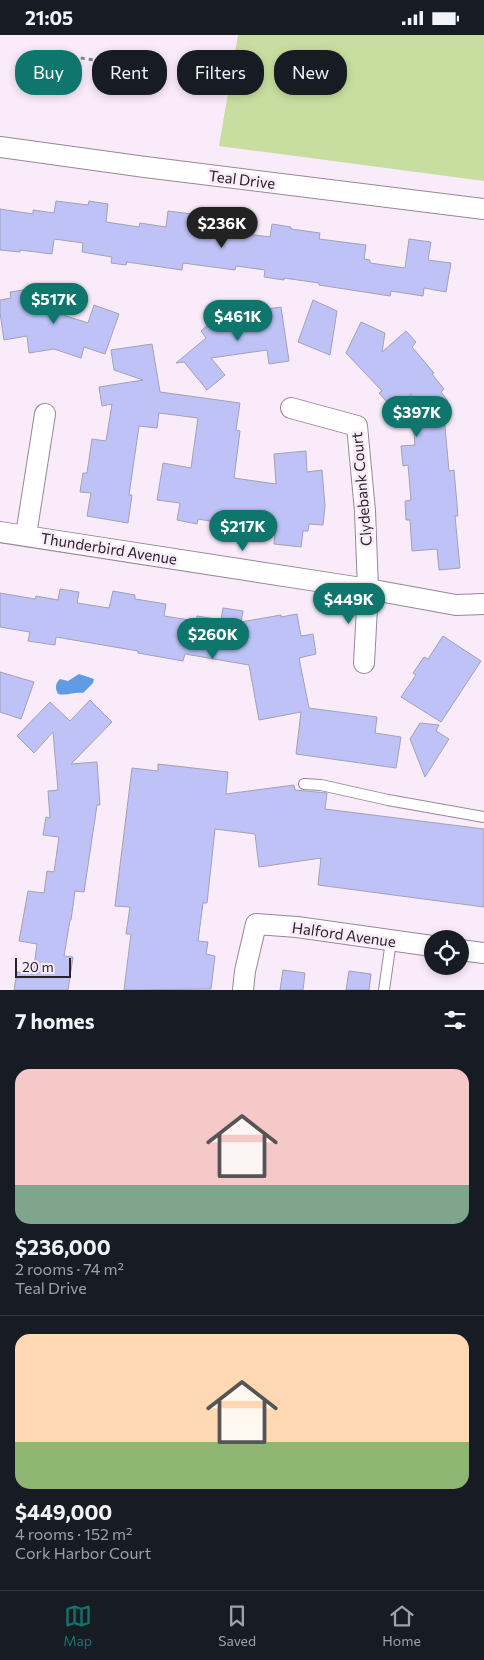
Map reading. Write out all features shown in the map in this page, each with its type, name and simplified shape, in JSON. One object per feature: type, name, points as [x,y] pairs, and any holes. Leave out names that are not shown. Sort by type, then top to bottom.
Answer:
[{"type":"street","name":"Teal Drive","points":[[0,147],[154,169],[484,209]]},
{"type":"street","name":"Clydebank Court","points":[[291,409],[357,426],[365,511],[368,589]]},
{"type":"street","points":[[26,535],[45,414]]},
{"type":"street","name":"Thunderbird Avenue","points":[[0,532],[368,589],[456,605],[484,604]]},
{"type":"street","points":[[364,663],[368,589]]},
{"type":"street","name":"Halford Avenue","points":[[243,990],[245,971],[256,924],[297,927],[424,945]]},
{"type":"street","points":[[469,951],[484,953]]},
{"type":"lane","points":[[304,784],[321,785],[388,800],[484,817]]},
{"type":"lane","points":[[384,990],[391,941]]},
{"type":"green space","points":[[238,35],[484,35],[484,181],[219,146],[228,95],[264,95],[264,50],[235,50]]},
{"type":"water","points":[[79,674],[94,679],[93,683],[83,693],[58,694],[56,686],[60,679],[68,681]]},
{"type":"building","points":[[56,201],[88,205],[89,201],[108,204],[106,222],[139,227],[140,223],[166,227],[168,211],[215,217],[215,222],[241,226],[240,233],[270,237],[272,224],[291,227],[291,229],[320,233],[319,239],[366,245],[364,259],[370,260],[370,263],[405,268],[409,239],[431,242],[428,260],[451,263],[446,292],[424,288],[423,296],[391,291],[390,296],[319,285],[319,283],[264,277],[265,270],[236,266],[235,270],[183,263],[182,270],[127,262],[126,265],[111,263],[112,257],[82,252],[83,243],[54,239],[52,254],[20,250],[20,252],[0,250],[0,209],[33,214],[33,210],[54,213]]},
{"type":"building","points":[[43,287],[45,302],[52,301],[54,312],[88,323],[94,305],[119,314],[105,354],[84,347],[81,358],[54,349],[29,353],[27,336],[4,340],[0,300],[11,298],[10,292]]},
{"type":"building","points":[[313,300],[337,311],[330,355],[298,342]]},
{"type":"building","points":[[281,307],[289,361],[269,364],[267,350],[211,358],[225,375],[207,390],[184,362],[176,363],[206,338],[201,331],[218,316]]},
{"type":"building","points":[[361,322],[385,333],[382,352],[406,331],[416,342],[412,347],[434,373],[432,374],[444,389],[441,392],[448,401],[443,405],[449,471],[454,470],[458,516],[455,516],[460,568],[439,570],[437,549],[412,551],[410,520],[406,520],[405,501],[411,500],[408,465],[403,466],[401,446],[415,445],[411,394],[393,409],[379,393],[382,391],[346,353]]},
{"type":"building","points":[[152,344],[160,392],[240,403],[236,430],[240,431],[234,478],[276,484],[274,454],[306,451],[307,472],[322,470],[325,506],[323,525],[309,524],[308,531],[303,531],[301,547],[274,544],[275,532],[198,519],[197,524],[177,520],[180,503],[157,500],[163,463],[191,468],[198,418],[159,413],[157,428],[139,426],[129,495],[132,495],[128,523],[87,516],[91,493],[80,492],[83,473],[87,473],[92,439],[106,441],[112,404],[102,406],[99,387],[143,380],[114,370],[111,350]]},
{"type":"building","points":[[60,589],[79,592],[77,603],[109,608],[113,591],[135,595],[135,599],[166,604],[164,616],[196,621],[197,616],[221,620],[223,608],[243,611],[241,622],[297,614],[301,636],[313,634],[316,654],[299,658],[309,708],[377,717],[375,733],[401,737],[396,768],[296,754],[301,712],[259,720],[249,665],[185,654],[183,661],[56,637],[55,645],[28,641],[30,632],[0,627],[0,593],[35,599],[36,596],[58,600]]},
{"type":"building","points":[[443,636],[481,661],[441,722],[401,697],[416,675],[413,673],[424,657],[428,659]]},
{"type":"building","points":[[0,672],[34,682],[21,719],[0,712]]},
{"type":"building","points":[[90,700],[112,722],[71,764],[97,762],[100,805],[97,805],[84,892],[75,891],[64,956],[73,957],[68,990],[14,990],[17,972],[33,974],[37,944],[19,941],[28,891],[44,893],[47,871],[54,872],[59,837],[43,835],[46,817],[50,818],[48,791],[58,790],[53,732],[34,753],[17,736],[50,702],[70,721]]},
{"type":"building","points":[[420,723],[439,725],[436,731],[449,739],[425,777],[410,739]]},
{"type":"building","points":[[158,764],[228,772],[226,794],[294,785],[295,790],[327,793],[325,809],[484,829],[484,907],[318,885],[321,858],[259,867],[255,834],[215,829],[207,903],[203,903],[198,941],[208,942],[206,954],[215,956],[211,989],[124,990],[131,934],[126,934],[130,907],[115,906],[132,768],[158,771]]},
{"type":"building","points":[[283,970],[305,973],[303,990],[280,990]]},
{"type":"building","points":[[349,971],[371,974],[369,990],[346,990]]}]
